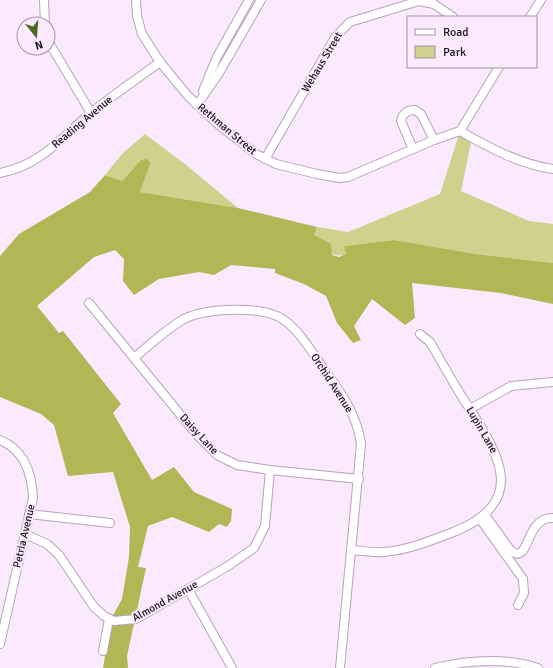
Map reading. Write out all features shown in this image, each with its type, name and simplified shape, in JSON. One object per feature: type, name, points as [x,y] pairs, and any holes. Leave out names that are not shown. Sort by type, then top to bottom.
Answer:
[{"type":"street","points":[[44,0],[45,16]]},
{"type":"street","name":"Rethman Street","points":[[136,0],[137,16],[142,34],[160,62],[197,105],[239,141],[266,159],[290,168],[345,178],[434,140],[460,131]]},
{"type":"street","points":[[197,105],[217,57],[249,0]]},
{"type":"street","points":[[202,95],[219,73],[261,0]]},
{"type":"street","points":[[531,16],[540,0]]},
{"type":"street","name":"Wehaus Street","points":[[266,159],[336,36],[350,22],[419,1],[434,4],[452,16]]},
{"type":"street","points":[[56,54],[91,113]]},
{"type":"street","name":"Reading Avenue","points":[[0,173],[25,166],[40,158],[91,113],[160,62]]},
{"type":"street","points":[[498,68],[460,131],[506,156],[528,164],[553,169]]},
{"type":"street","points":[[413,149],[401,122],[403,114],[408,110],[415,110],[421,114],[434,140]]},
{"type":"street","name":"Daisy Lane","points":[[89,303],[197,435],[217,455],[237,465],[270,470],[359,478]]},
{"type":"street","name":"Orchid Avenue","points":[[134,358],[174,326],[192,315],[212,312],[250,310],[277,315],[291,325],[308,345],[353,412],[359,432],[359,478],[340,668]]},
{"type":"street","name":"Lupin Lane","points":[[351,550],[383,552],[412,547],[457,531],[483,517],[495,504],[500,492],[500,469],[492,447],[430,342],[420,334]]},
{"type":"street","points":[[470,409],[511,386],[553,382]]},
{"type":"street","name":"Petria Avenue","points":[[0,440],[16,450],[23,457],[33,485],[33,498],[0,644]]},
{"type":"street","name":"Almond Avenue","points":[[109,620],[122,621],[136,619],[241,558],[254,548],[259,541],[266,519],[270,470]]},
{"type":"street","points":[[29,514],[110,523]]},
{"type":"street","points":[[483,517],[511,551],[516,553],[521,553],[526,547],[538,522],[544,519],[553,518]]},
{"type":"street","points":[[483,517],[523,579],[524,593],[518,605]]},
{"type":"street","points":[[25,534],[47,544],[60,555],[94,607],[109,620],[103,651]]},
{"type":"street","points":[[188,589],[232,668]]},
{"type":"street","points":[[434,668],[487,660],[511,661],[538,668]]},
{"type":"green space","points":[[460,131],[472,138],[461,191],[529,221],[553,224],[553,263],[476,254],[394,240],[344,246],[346,254],[336,255],[331,254],[314,235],[317,227],[348,232],[440,194]]},
{"type":"green space","points":[[145,134],[185,164],[238,208],[140,192],[151,162],[141,160],[122,181],[105,175],[123,153]]},
{"type":"shaded area","points":[[146,159],[151,162],[140,192],[238,208],[317,227],[314,235],[331,244],[332,255],[339,257],[346,254],[344,246],[394,240],[476,254],[553,263],[553,304],[501,293],[412,283],[415,318],[405,325],[372,299],[354,326],[361,340],[353,343],[337,323],[326,296],[304,284],[275,273],[275,269],[231,265],[214,275],[199,272],[159,279],[134,295],[123,281],[124,259],[115,250],[94,257],[37,306],[59,333],[63,331],[121,404],[113,413],[152,480],[174,467],[194,492],[232,509],[231,521],[227,527],[219,524],[209,532],[172,517],[148,526],[138,567],[146,568],[127,656],[128,668],[103,668],[111,619],[122,599],[129,557],[130,527],[113,472],[68,476],[54,425],[41,414],[0,397],[0,256],[19,234],[90,192],[105,175],[122,181],[141,160]]}]
